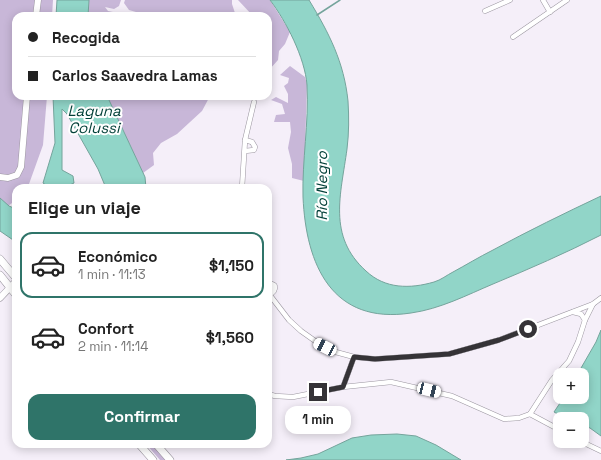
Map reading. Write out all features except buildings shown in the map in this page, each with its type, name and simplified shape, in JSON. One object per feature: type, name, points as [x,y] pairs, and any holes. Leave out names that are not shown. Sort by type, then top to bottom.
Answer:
[{"type":"main road","points":[[0,259],[12,275]]},
{"type":"main road","points":[[0,275],[12,291]]},
{"type":"main road","points":[[142,448],[153,460]]},
{"type":"main road","points":[[160,448],[170,460]]},
{"type":"street","points":[[36,12],[38,0]]},
{"type":"street","points":[[485,11],[510,0]]},
{"type":"street","points":[[543,0],[550,12]]},
{"type":"street","points":[[513,37],[567,0]]},
{"type":"street","points":[[0,177],[8,178],[17,175],[21,167],[27,100]]},
{"type":"street","points":[[242,184],[245,140],[254,102]]},
{"type":"street","points":[[245,140],[252,142],[255,147],[254,150],[245,151]]},
{"type":"street","points":[[0,298],[12,291]]},
{"type":"street","points":[[272,299],[289,320],[318,343],[332,351],[354,357],[375,359],[449,354],[499,340],[593,304],[601,298]]},
{"type":"street","points":[[272,395],[293,397],[343,387],[391,382],[452,396],[504,418],[519,418],[530,414],[552,380],[569,361],[593,304]]},
{"type":"street","points":[[573,312],[580,314],[585,320]]},
{"type":"street","points":[[343,387],[354,357]]},
{"type":"street","points":[[530,414],[553,426]]},
{"type":"street","points":[[589,445],[601,451]]},
{"type":"shaded area","points":[[0,0],[53,0],[52,12],[12,12],[12,100],[47,100],[43,145],[29,184],[12,184],[12,203],[0,212]]},
{"type":"shaded area","points":[[89,0],[121,0],[119,6],[114,9],[105,7],[108,11],[113,12],[88,12]]},
{"type":"shaded area","points":[[125,0],[232,0],[235,12],[136,12],[129,10],[124,3]]},
{"type":"shaded area","points":[[238,0],[270,0],[290,32],[285,44],[279,51],[278,60],[272,67],[272,12],[249,12]]},
{"type":"shaded area","points":[[290,66],[305,77],[307,84],[304,181],[292,178],[292,164],[288,148],[291,132],[290,122],[274,122],[276,115],[285,114],[282,104],[271,100],[276,97],[288,103],[288,94],[284,86],[288,83],[289,78],[280,75]]},
{"type":"shaded area","points":[[109,100],[208,100],[202,111],[177,134],[161,143],[153,153],[154,165],[143,173]]},
{"type":"shaded area","points":[[150,448],[156,448],[166,460],[160,460]]},
{"type":"water","points":[[57,0],[89,0],[88,12],[56,12]]},
{"type":"water","name":"Río Negro","points":[[270,0],[309,0],[329,36],[339,61],[346,87],[349,119],[348,143],[340,198],[341,229],[346,244],[354,258],[373,277],[398,286],[416,286],[437,281],[483,255],[601,196],[601,235],[547,261],[463,297],[422,311],[384,314],[361,310],[343,300],[328,285],[318,267],[310,246],[305,222],[303,197],[307,85],[303,63],[294,40]]},
{"type":"water","name":"Laguna Colussi","points":[[53,100],[109,100],[145,177],[146,184],[104,184],[98,169],[67,114],[62,109],[62,170],[73,176],[74,183],[44,184],[43,183],[55,143]]},
{"type":"water","points":[[0,198],[12,207],[12,239],[0,231]]},
{"type":"water","points":[[601,330],[601,436],[589,428],[589,412],[554,412],[559,404],[589,404],[589,368],[581,368]]},
{"type":"water","points":[[397,434],[416,436],[436,445],[461,460],[286,460],[318,454],[352,438],[371,435]]},
{"type":"waterway","points":[[317,15],[340,0]]},
{"type":"route","points":[[318,392],[343,387],[354,357],[375,359],[449,354],[499,340],[528,329]]}]
